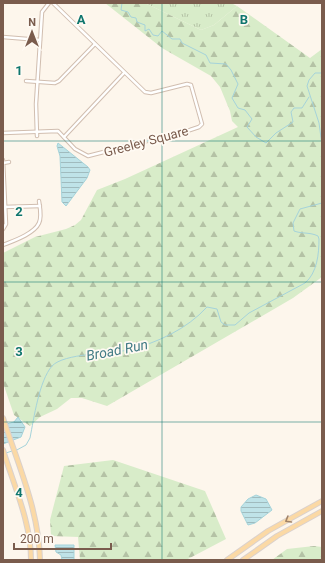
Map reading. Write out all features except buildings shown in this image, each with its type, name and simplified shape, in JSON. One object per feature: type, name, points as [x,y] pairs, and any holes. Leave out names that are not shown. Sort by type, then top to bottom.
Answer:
[{"type":"main road","points":[[3,418],[35,520],[39,539],[40,560]]},
{"type":"main road","points":[[3,450],[26,524],[31,548],[31,560]]},
{"type":"main road","points":[[227,560],[280,524],[322,501]]},
{"type":"main road","points":[[244,560],[277,536],[322,511]]},
{"type":"street","points":[[38,136],[38,81],[42,12],[49,3]]},
{"type":"street","name":"Greeley Square","points":[[3,133],[56,131],[76,149],[88,156],[201,125],[191,85],[187,84],[148,93],[124,73],[53,3]]},
{"type":"street","points":[[3,38],[40,40]]},
{"type":"street","points":[[26,81],[55,83],[60,81],[95,44]]},
{"type":"street","points":[[64,137],[124,73]]},
{"type":"street","points":[[3,229],[6,224],[3,162],[9,162]]},
{"type":"street","points":[[3,245],[35,228],[40,218],[39,201]]},
{"type":"street","points":[[4,207],[40,206]]},
{"type":"green space","points":[[105,3],[145,3],[201,30],[214,25],[237,6],[310,58],[322,49],[322,277],[293,298],[107,406],[82,398],[71,398],[57,409],[40,417],[30,426],[14,415],[3,383],[3,253],[35,237],[66,229],[75,225],[81,220],[97,190],[125,179],[238,127],[232,121],[230,111],[220,87],[211,76],[162,48]]},
{"type":"green space","points":[[145,3],[231,3],[237,6],[214,25],[201,30]]},
{"type":"green space","points":[[113,460],[205,491],[226,539],[186,560],[80,560],[78,537],[51,536],[50,520],[64,466]]},
{"type":"green space","points":[[314,546],[322,547],[322,560],[272,560],[287,549]]},
{"type":"water","points":[[58,143],[90,170],[87,178],[66,206],[62,202],[60,156],[57,146]]},
{"type":"water","points":[[18,417],[25,427],[21,437],[3,444],[3,425],[14,422]]},
{"type":"water","points":[[256,495],[266,499],[272,510],[255,523],[248,525],[241,511],[241,507],[248,499]]},
{"type":"water","points":[[55,545],[74,545],[74,560],[62,560],[61,555],[56,552]]},
{"type":"waterway","points":[[122,3],[121,10],[128,12],[131,17],[136,18],[137,22],[145,25],[145,31],[149,29],[153,35],[158,36],[162,31],[172,39],[180,39],[182,43],[206,55],[210,63],[226,64],[231,70],[238,84],[232,98],[238,108],[245,110],[252,119],[247,127],[256,137],[266,143],[276,133],[293,122],[291,112],[294,108],[302,108],[309,97]]},
{"type":"waterway","name":"Broad Run","points":[[322,73],[315,73],[309,80],[307,86],[319,123],[322,145]]},
{"type":"waterway","name":"Broad Run","points":[[15,451],[26,445],[30,438],[40,390],[47,373],[52,366],[58,362],[77,356],[128,350],[150,343],[181,328],[207,307],[217,309],[221,322],[225,325],[235,325],[249,313],[305,283],[315,269],[318,257],[319,239],[318,236],[309,233],[294,231],[293,223],[300,209],[322,203]]},
{"type":"waterway","name":"Broad Run","points":[[6,453],[12,451]]}]
